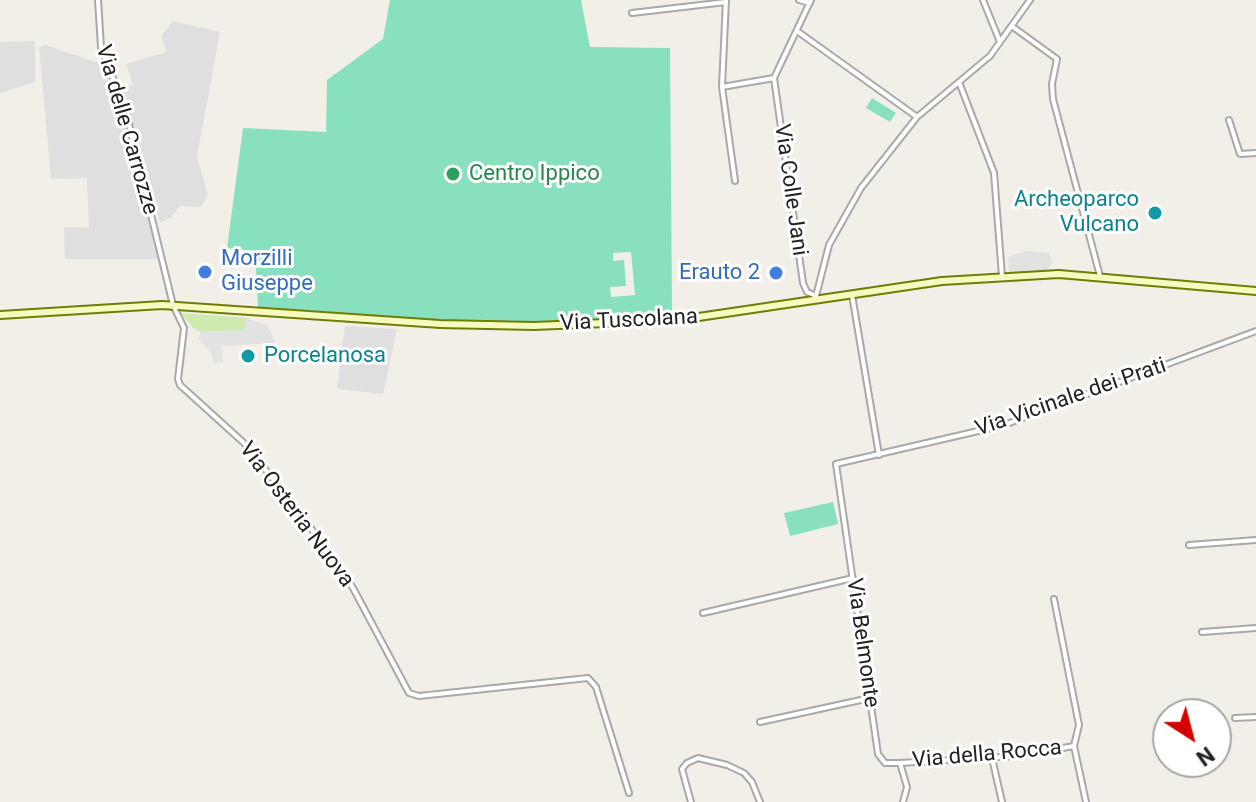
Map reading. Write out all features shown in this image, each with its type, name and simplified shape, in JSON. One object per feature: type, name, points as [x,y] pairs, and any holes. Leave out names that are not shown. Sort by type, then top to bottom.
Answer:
[{"type":"main road","name":"Via Tuscolana","points":[[0,315],[173,305],[440,324],[534,326],[685,319],[925,283],[1002,276],[1100,276],[1256,291]]},
{"type":"street","name":"Via delle Carrozze","points":[[98,0],[101,47],[127,116],[173,305]]},
{"type":"street","points":[[722,87],[774,78],[810,1],[799,0]]},
{"type":"street","points":[[983,0],[1001,44]]},
{"type":"street","points":[[816,298],[826,253],[844,215],[864,184],[917,117],[1001,44],[1030,0]]},
{"type":"street","points":[[632,13],[726,1],[722,87],[735,181]]},
{"type":"street","points":[[1013,27],[1057,59],[1052,95],[1100,276]]},
{"type":"street","points":[[797,31],[917,117]]},
{"type":"street","name":"Via Colle Jani","points":[[774,78],[803,283],[807,292],[816,298]]},
{"type":"street","points":[[959,82],[995,177],[1002,276]]},
{"type":"street","points":[[1229,120],[1240,154],[1256,153]]},
{"type":"street","points":[[852,295],[879,455]]},
{"type":"street","name":"Via Osteria Nuova","points":[[173,305],[184,328],[178,379],[180,385],[248,447],[301,514],[353,588],[409,693],[419,696],[588,678],[597,689],[629,793]]},
{"type":"street","name":"Via Vicinale dei Prati","points":[[836,464],[1022,419],[1256,331]]},
{"type":"street","name":"Via Belmonte","points":[[836,464],[880,758],[885,763],[900,763]]},
{"type":"street","points":[[1189,545],[1256,540]]},
{"type":"street","points":[[703,613],[853,578]]},
{"type":"street","name":"Via della Rocca","points":[[1054,599],[1079,725],[1074,746],[1086,802]]},
{"type":"street","points":[[1202,632],[1256,628]]},
{"type":"street","points":[[760,722],[870,698]]},
{"type":"street","points":[[1235,718],[1256,717]]},
{"type":"street","name":"Via della Rocca","points":[[900,763],[1020,756],[1074,746]]},
{"type":"street","points":[[691,802],[682,769],[698,758],[744,773],[752,782],[760,802]]},
{"type":"street","points":[[992,758],[1002,802]]},
{"type":"street","points":[[900,763],[907,787],[903,802]]},
{"type":"shaded area","points":[[173,21],[220,32],[197,157],[208,195],[201,207],[180,206],[171,217],[160,223],[123,89],[133,85],[126,64],[167,52],[161,36]]},
{"type":"shaded area","points":[[35,41],[35,82],[0,93],[0,42]]},
{"type":"shaded area","points":[[45,45],[105,65],[122,109],[158,259],[65,259],[64,227],[89,228],[87,178],[51,179],[39,47]]},
{"type":"shaded area","points":[[1026,251],[1049,253],[1053,262],[1046,271],[1009,273],[1008,257]]},
{"type":"shaded area","points":[[246,318],[268,325],[275,343],[222,346],[223,362],[214,363],[211,352],[198,339],[201,332],[245,330]]},
{"type":"shaded area","points":[[345,326],[397,329],[383,394],[337,389]]},
{"type":"green space","name":"Centro Ippico","points":[[390,0],[581,0],[590,47],[670,48],[672,315],[536,322],[443,320],[258,307],[255,251],[227,248],[243,128],[326,132],[327,80],[383,39]],"holes":[[[631,252],[635,295],[611,297],[610,287],[626,286],[624,260],[613,261],[613,253]]]},
{"type":"green space","points":[[872,98],[896,113],[890,122],[866,108]]},
{"type":"green space","points":[[181,313],[246,318],[246,330],[201,332],[193,328]]},
{"type":"green space","points":[[833,502],[838,524],[790,536],[784,513]]},
{"type":"place","name":"Centro Ippico","points":[[453,174]]},
{"type":"place","name":"Archeoparco Vulcano","points":[[1155,213]]},
{"type":"place","name":"Morzilli Giuseppe","points":[[205,272]]},
{"type":"place","name":"Erauto 2","points":[[776,273]]},
{"type":"place","name":"Porcelanosa","points":[[248,356]]}]
